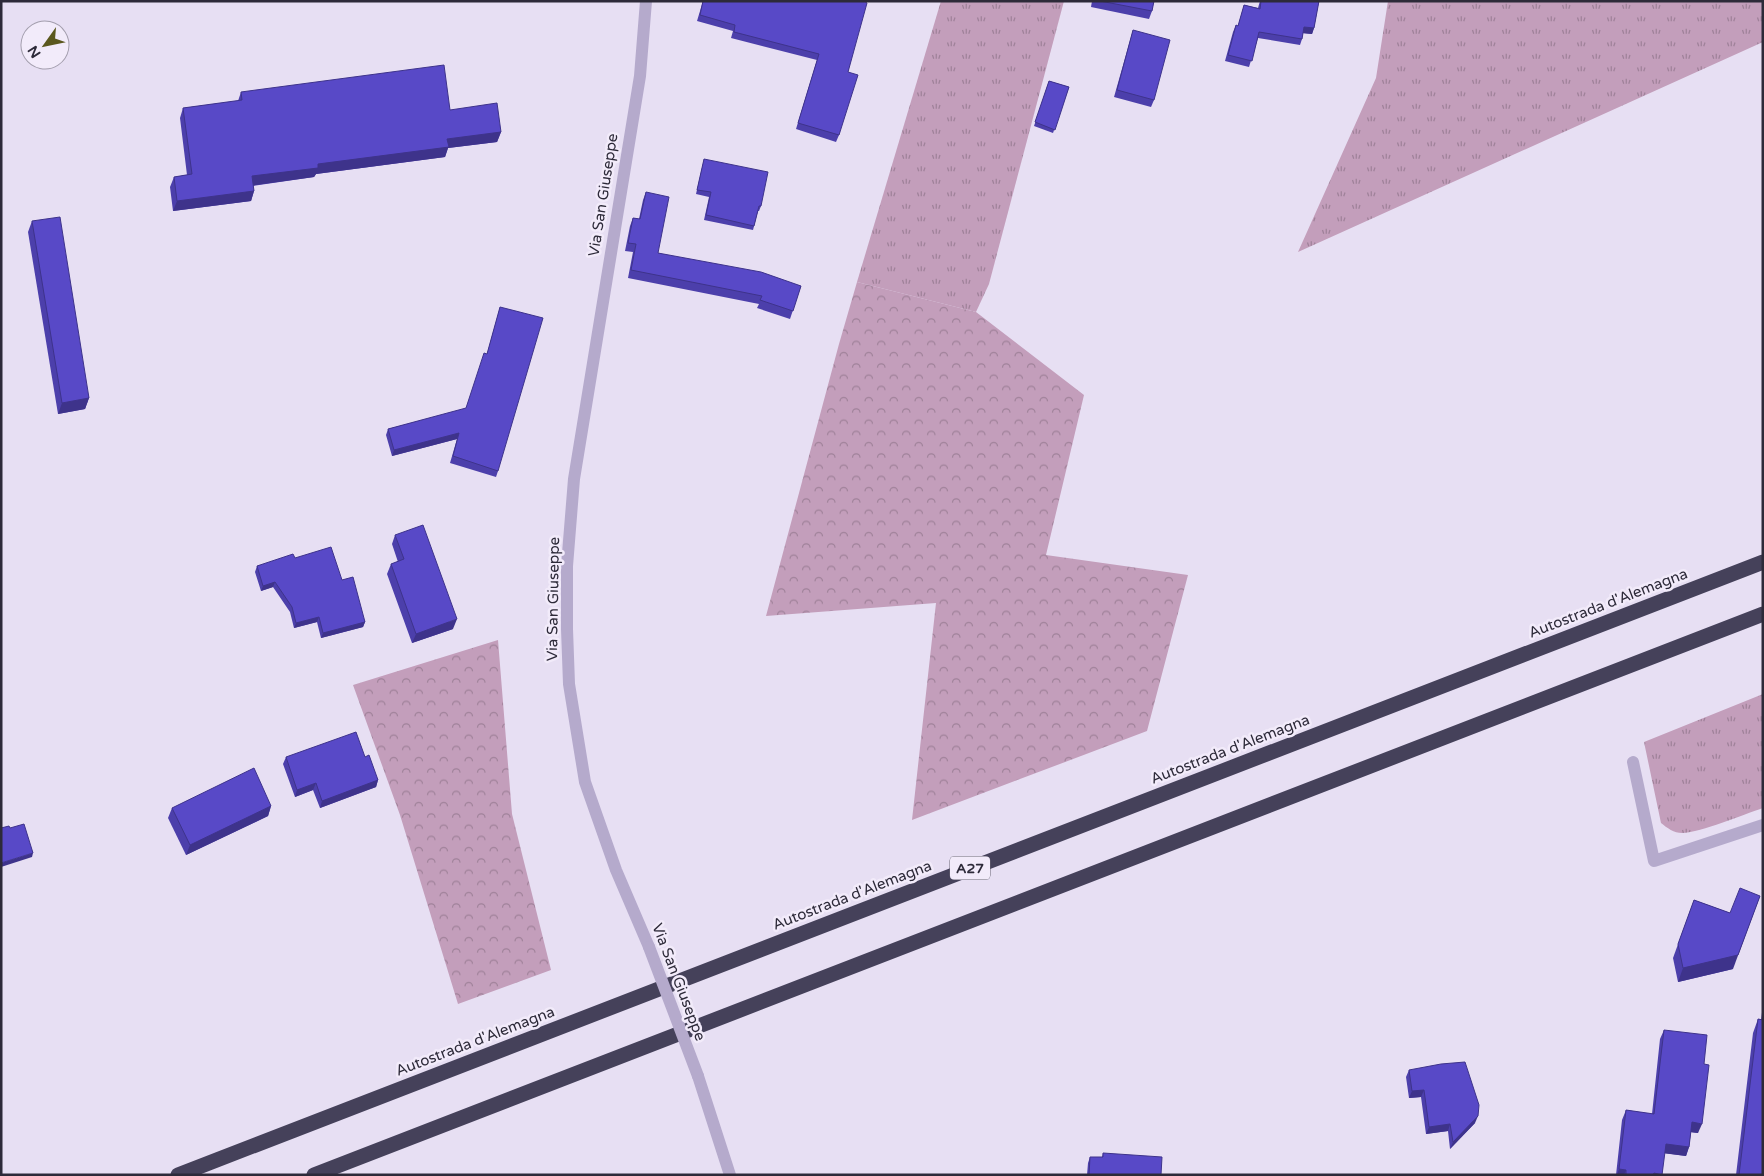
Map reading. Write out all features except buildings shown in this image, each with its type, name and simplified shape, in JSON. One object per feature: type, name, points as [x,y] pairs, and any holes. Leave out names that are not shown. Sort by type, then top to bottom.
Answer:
[{"type":"highway","name":"Autostrada d'Alemagna","points":[[178,1175],[1763,562]]},
{"type":"highway","points":[[314,1175],[1763,614]]},
{"type":"street","name":"Via San Giuseppe","points":[[646,1],[640,76],[574,480],[567,566],[569,684],[585,782],[616,870],[698,1076],[730,1175]]},
{"type":"street","points":[[1634,762],[1654,861],[1763,825]]},
{"type":"green space","points":[[941,1],[1064,1],[989,284],[976,312],[857,282]]},
{"type":"green space","points":[[1388,1],[1763,1],[1763,42],[1298,252],[1376,78]]},
{"type":"green space","points":[[857,282],[976,312],[1084,395],[1046,555],[1188,575],[1147,731],[912,820],[936,603],[766,616]]},
{"type":"green space","points":[[498,640],[512,814],[551,970],[458,1004],[400,815],[353,685]]},
{"type":"green space","points":[[1763,694],[1763,808],[1690,832],[1679,833],[1666,827],[1661,823],[1644,742]]}]
